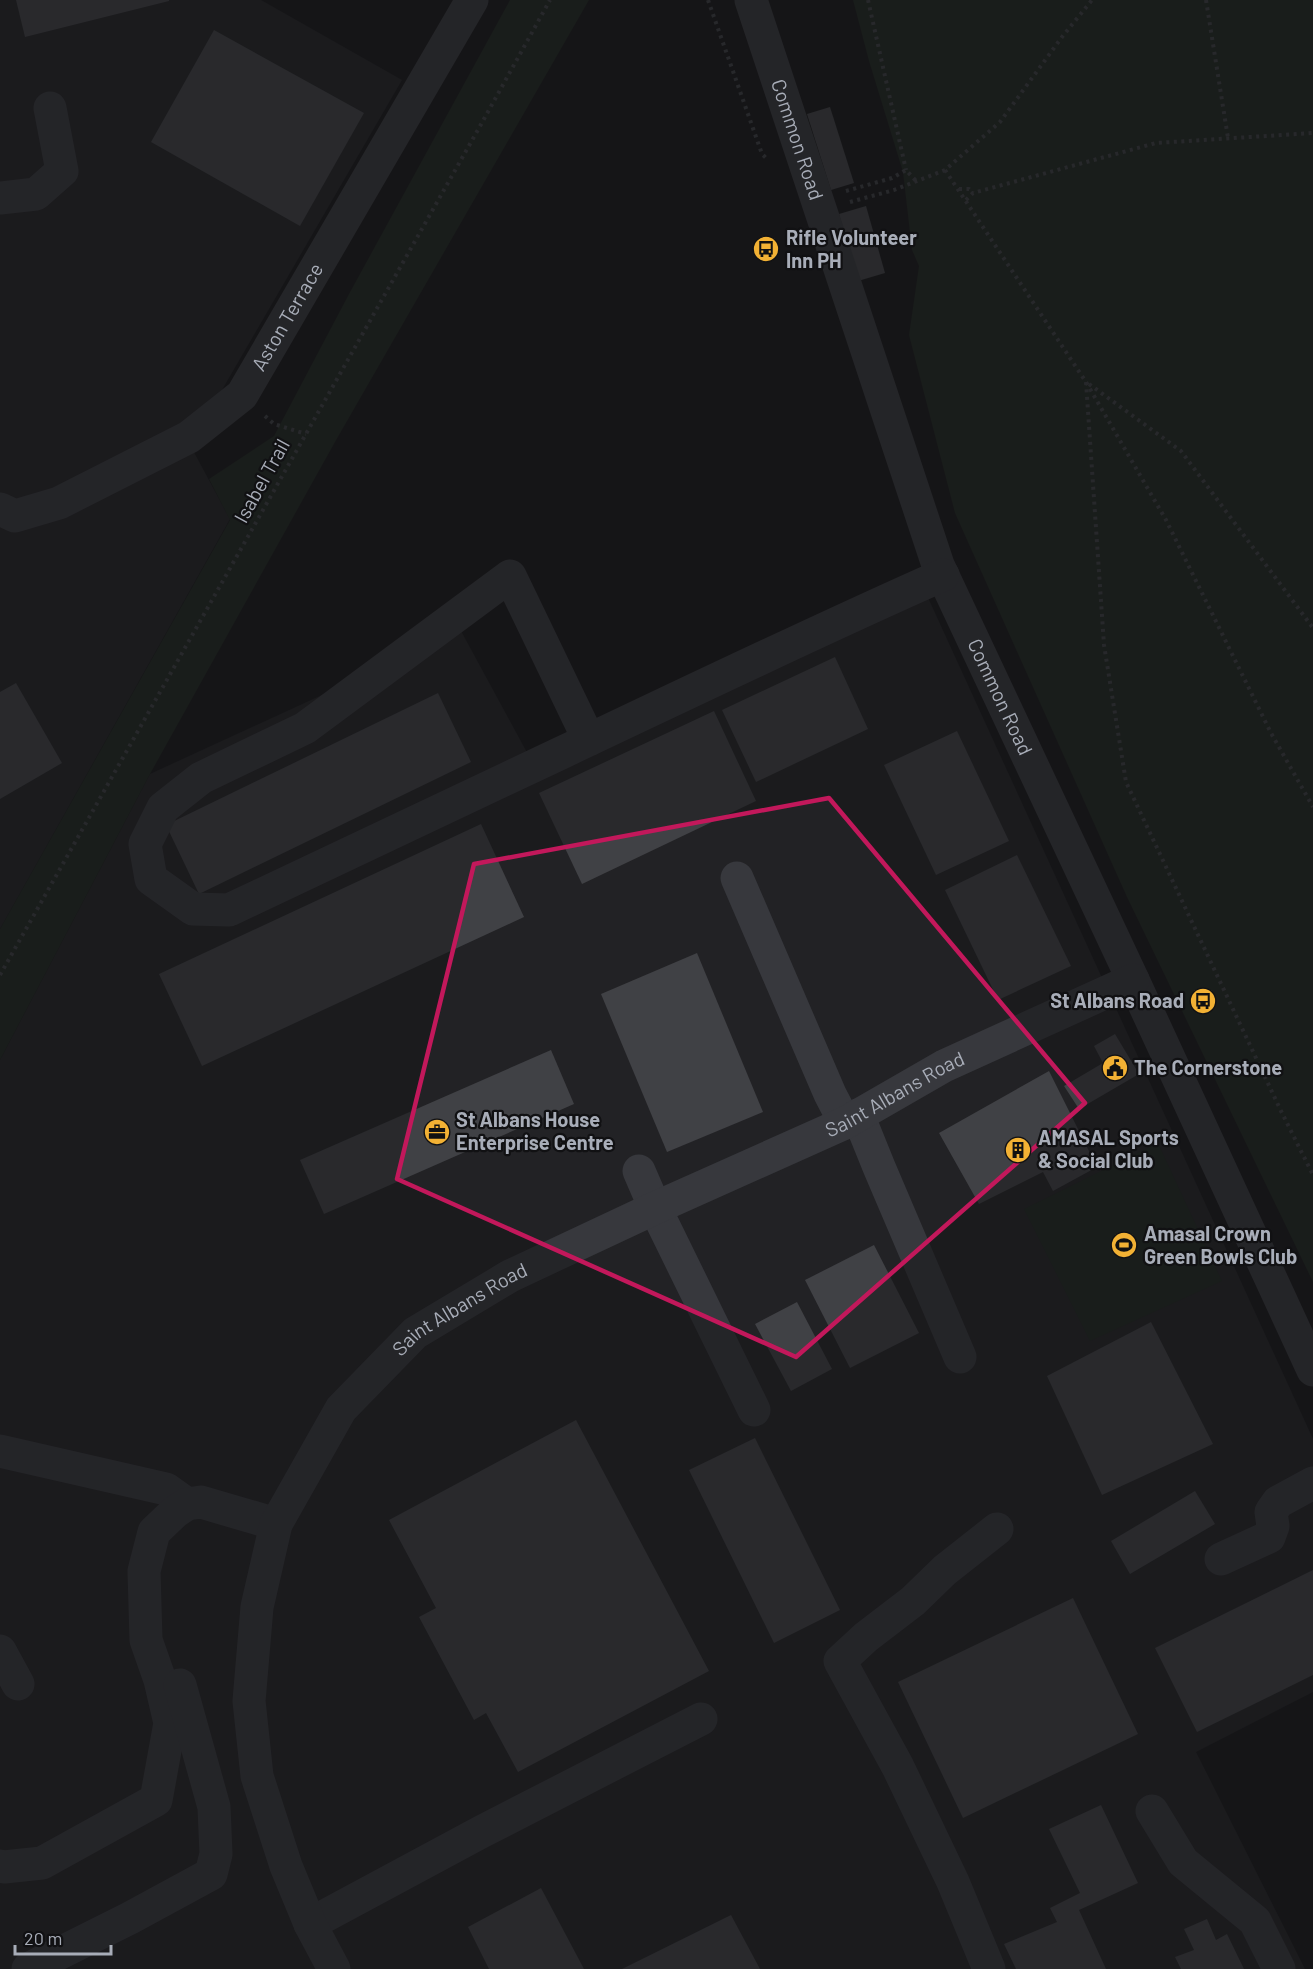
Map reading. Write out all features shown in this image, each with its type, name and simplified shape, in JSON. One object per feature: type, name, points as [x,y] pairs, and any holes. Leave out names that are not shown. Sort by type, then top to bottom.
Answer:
[{"type":"street","name":"Aston Terrace","points":[[0,509],[15,516],[59,503],[189,436],[242,395],[472,0]]},
{"type":"street","name":"Common Road","points":[[751,0],[943,576],[1313,1370]]},
{"type":"street","points":[[0,198],[36,194],[62,171],[50,108]]},
{"type":"street","points":[[590,740],[510,576],[305,728],[201,778],[163,808],[145,844],[151,879],[193,909],[229,910],[590,740],[839,621],[943,576]]},
{"type":"street","points":[[737,878],[830,1094],[852,1119],[879,1167],[960,1357]]},
{"type":"street","name":"Saint Albans Road","points":[[334,1969],[310,1924],[286,1866],[257,1776],[249,1701],[257,1608],[276,1524],[341,1409],[416,1333],[510,1276],[852,1119],[939,1055],[1133,980]]},
{"type":"street","points":[[639,1171],[754,1410]]},
{"type":"street","points":[[0,1451],[166,1489],[187,1504]]},
{"type":"street","points":[[1221,1559],[1269,1537],[1273,1526],[1271,1512],[1278,1502],[1313,1483]]},
{"type":"street","points":[[0,1890],[42,1863],[156,1800],[170,1723],[160,1680],[147,1640],[144,1571],[154,1532],[187,1504],[201,1502],[276,1524]]},
{"type":"street","points":[[989,1969],[953,1882],[903,1778],[840,1661],[866,1637],[913,1601],[945,1570],[997,1529]]},
{"type":"street","points":[[28,1969],[211,1874],[216,1854],[214,1807],[166,1635],[145,1601]]},
{"type":"street","points":[[0,1651],[18,1684]]},
{"type":"street","points":[[310,1924],[481,1832],[702,1719]]},
{"type":"street","points":[[1152,1811],[1183,1862],[1255,1921],[1279,1969]]},
{"type":"street","points":[[0,1866],[42,1863]]},
{"type":"path","name":"Isabel Trail","points":[[0,975],[550,0]]},
{"type":"path","points":[[868,0],[906,170],[916,182]]},
{"type":"path","points":[[819,204],[894,190],[945,170],[1000,122],[1092,0]]},
{"type":"path","points":[[1206,0],[1228,138]]},
{"type":"path","points":[[966,200],[973,193],[1156,143],[1313,133]]},
{"type":"path","points":[[819,204],[892,178],[906,170]]},
{"type":"path","points":[[945,170],[1086,382],[1166,520],[1271,733],[1313,807]]},
{"type":"path","points":[[959,189],[969,189],[973,193]]},
{"type":"path","points":[[1086,382],[1181,451],[1313,628]]},
{"type":"path","points":[[1086,382],[1104,645],[1126,782],[1313,1174]]},
{"type":"path","points":[[242,395],[274,424],[306,434]]},
{"type":"highlighted area","points":[[829,798],[1085,1103],[796,1357],[397,1179],[474,864]]},
{"type":"shaded area","points":[[0,0],[261,0],[402,80],[190,445],[230,519],[0,929]]},
{"type":"shaded area","points":[[510,0],[589,0],[335,442],[150,774],[0,1060],[0,929],[230,520],[209,479],[274,436]]},
{"type":"shaded area","points":[[853,0],[1313,0],[1313,1282],[1127,897],[955,513],[909,335],[919,266],[912,250],[903,172]]},
{"type":"shaded area","points":[[919,578],[1313,1439],[1313,1692],[1196,1752],[1305,1969],[0,1969],[0,1060],[150,774],[461,631],[531,760]]},
{"type":"shaded area","name":"Amasal Crown Green Bowls Club","points":[[1158,1143],[1222,1281],[1090,1341],[1024,1209]]},
{"type":"building","points":[[16,0],[169,0],[169,1],[25,37]]},
{"type":"building","points":[[214,30],[364,113],[300,226],[151,142]]},
{"type":"building","points":[[830,107],[854,183],[831,190],[807,114]]},
{"type":"building","points":[[866,206],[885,273],[858,281],[839,214]]},
{"type":"building","points":[[835,657],[868,729],[756,782],[722,710]]},
{"type":"building","points":[[16,683],[62,763],[0,799],[0,692]]},
{"type":"building","points":[[438,693],[471,762],[199,894],[166,825]]},
{"type":"building","points":[[714,711],[756,801],[582,884],[539,793]]},
{"type":"building","points":[[957,731],[1009,841],[936,875],[884,765]]},
{"type":"building","points":[[481,824],[524,917],[202,1066],[159,974]]},
{"type":"building","points":[[1017,855],[1071,966],[998,1000],[945,890]]},
{"type":"building","points":[[697,953],[763,1112],[667,1152],[601,994]]},
{"type":"building","name":"The Cornerstone","points":[[1115,1034],[1139,1074],[1079,1109],[1064,1086],[1103,1063],[1094,1046]]},
{"type":"building","name":"St Albans House Enterprise Centre","points":[[551,1050],[574,1104],[324,1214],[300,1160]]},
{"type":"building","name":"AMASAL Sports & Social Club","points":[[1049,1071],[1097,1167],[1053,1191],[1043,1172],[979,1204],[939,1133]]},
{"type":"building","points":[[874,1245],[919,1333],[850,1368],[805,1280]]},
{"type":"building","points":[[797,1302],[832,1369],[791,1391],[755,1324]]},
{"type":"building","points":[[1151,1322],[1213,1444],[1102,1495],[1047,1376]]},
{"type":"building","points":[[576,1420],[709,1671],[518,1772],[486,1713],[474,1720],[419,1617],[436,1608],[389,1520]]},
{"type":"building","points":[[755,1438],[840,1610],[774,1643],[689,1470]]},
{"type":"building","points":[[1195,1491],[1215,1524],[1130,1574],[1111,1541]]},
{"type":"building","points":[[1313,1570],[1313,1675],[1197,1732],[1155,1648]]},
{"type":"building","points":[[1073,1598],[1138,1734],[963,1818],[898,1682]]},
{"type":"building","points":[[1101,1805],[1138,1883],[1079,1910],[1106,1969],[1016,1969],[1004,1944],[1057,1922],[1050,1908],[1080,1893],[1049,1829]]},
{"type":"building","points":[[541,1888],[584,1969],[489,1969],[468,1927]]},
{"type":"building","points":[[731,1915],[760,1969],[622,1969]]},
{"type":"building","points":[[1207,1919],[1216,1940],[1227,1934],[1244,1969],[1181,1969],[1175,1957],[1194,1950],[1184,1929]]},
{"type":"place","name":"Rifle Volunteer Inn PH","points":[[766,249]]},
{"type":"place","name":"St Albans Road","points":[[1203,1001]]},
{"type":"place","name":"The Cornerstone","points":[[1115,1068]]},
{"type":"place","name":"St Albans House Enterprise Centre","points":[[437,1132]]},
{"type":"place","name":"AMASAL Sports & Social Club","points":[[1018,1150]]},
{"type":"place","name":"Amasal Crown Green Bowls Club","points":[[1124,1245]]}]
